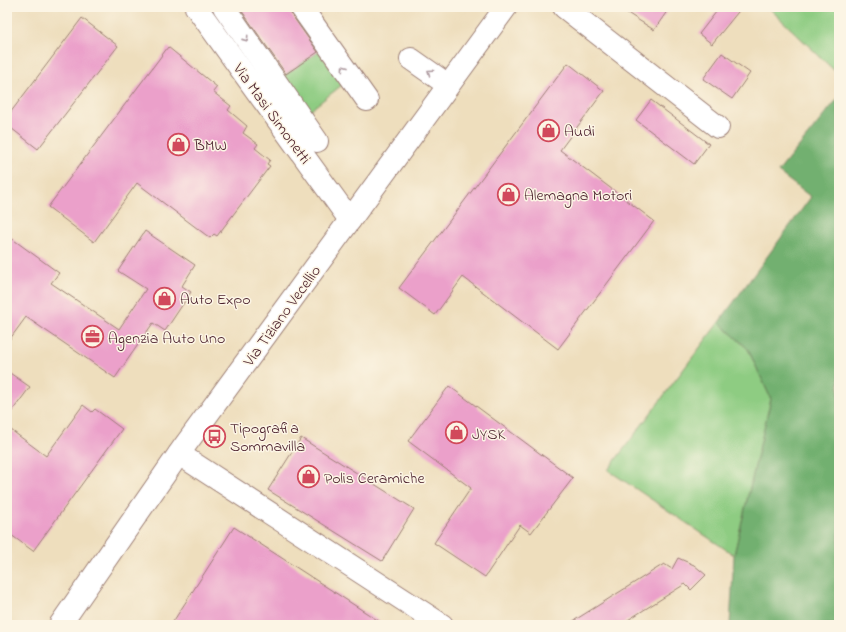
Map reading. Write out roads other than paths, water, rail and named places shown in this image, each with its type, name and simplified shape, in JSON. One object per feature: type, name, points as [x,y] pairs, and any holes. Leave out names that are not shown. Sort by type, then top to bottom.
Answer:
[{"type":"main road","name":"Via Masi Simonetti","points":[[196,7],[350,220]]},
{"type":"main road","points":[[224,7],[317,141]]},
{"type":"main road","points":[[301,7],[367,100]]},
{"type":"main road","name":"Via Tiziano Vecellio","points":[[60,625],[179,454],[506,7]]},
{"type":"main road","points":[[564,7],[718,127]]},
{"type":"main road","points":[[411,59],[448,85]]},
{"type":"main road","points":[[179,454],[442,625]]},
{"type":"place","name":"Audi","points":[[549,130]]},
{"type":"place","name":"BMW","points":[[178,144]]},
{"type":"place","name":"Alemagna Motori","points":[[508,194]]},
{"type":"place","name":"Auto Expo","points":[[164,298]]},
{"type":"place","name":"Agenzia Auto Uno","points":[[93,337]]},
{"type":"place","name":"JYSK","points":[[457,433]]},
{"type":"place","name":"Tipografia Sommavilla","points":[[214,436]]},
{"type":"place","name":"Polis Ceramiche","points":[[308,477]]}]
